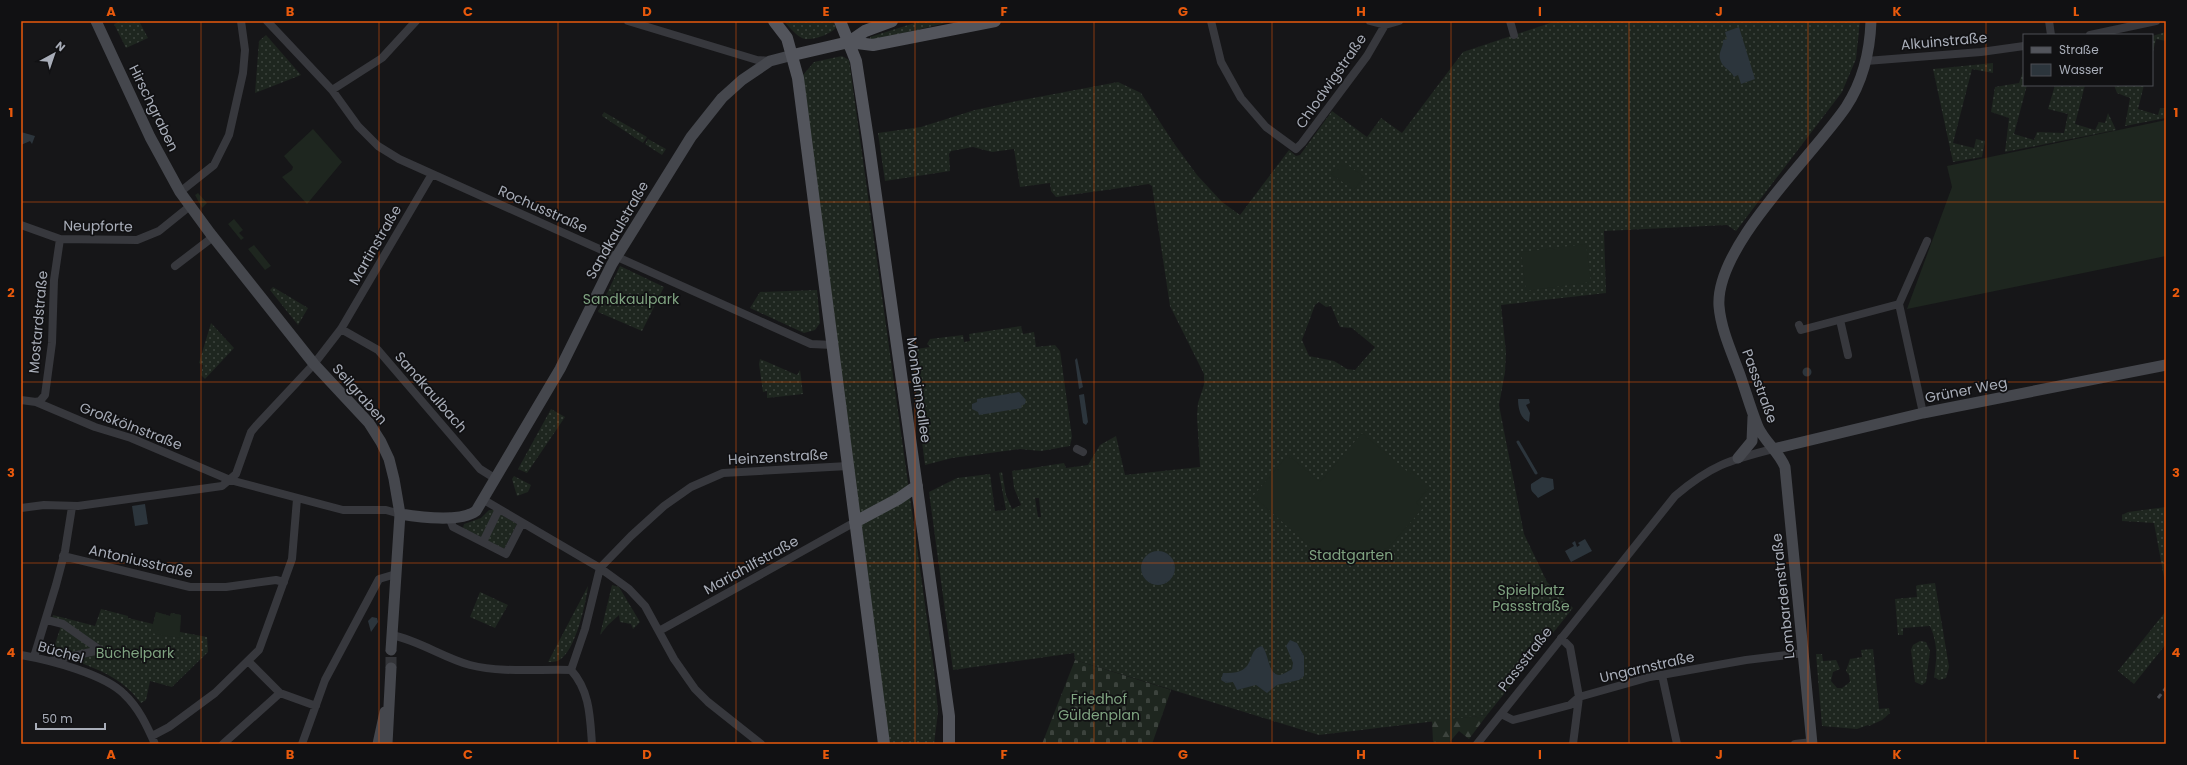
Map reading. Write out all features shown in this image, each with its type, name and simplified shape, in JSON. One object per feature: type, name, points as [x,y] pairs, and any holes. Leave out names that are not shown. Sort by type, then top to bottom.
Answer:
[{"type":"main road","points":[[774,21],[787,38],[793,55],[799,86],[884,744]]},
{"type":"main road","name":"Monheimsallee","points":[[840,21],[856,61],[868,139],[949,716],[949,744]]},
{"type":"main road","points":[[849,42],[865,31],[892,21]]},
{"type":"main road","points":[[793,55],[849,42],[873,45],[994,21]]},
{"type":"main road","points":[[855,522],[898,499],[917,486]]},
{"type":"street","name":"Hirschgraben","points":[[96,21],[150,137],[180,192],[190,206]]},
{"type":"street","points":[[180,192],[214,165],[229,135],[241,79],[245,50],[241,21]]},
{"type":"street","name":"Rochusstraße","points":[[267,21],[332,90],[358,126],[378,146],[399,159],[616,256],[662,279],[811,344],[833,345]]},
{"type":"street","points":[[332,90],[382,58],[416,21]]},
{"type":"street","points":[[628,21],[757,60],[770,61]]},
{"type":"street","name":"Chlodwigstraße","points":[[1211,21],[1221,62],[1241,98],[1266,127],[1296,149],[1367,56],[1384,25]]},
{"type":"street","points":[[1370,21],[1384,25],[1398,21]]},
{"type":"street","points":[[1510,21],[1514,35]]},
{"type":"street","name":"Passstraße","points":[[1477,744],[1675,496],[1697,477],[1720,464],[1773,449],[1758,427],[1721,320],[1720,289],[1724,274],[1750,229],[1846,106],[1859,82],[1866,61],[1871,21]]},
{"type":"street","points":[[2049,21],[2051,34]]},
{"type":"street","points":[[2095,34],[2156,21]]},
{"type":"street","name":"Alkuinstraße","points":[[1866,61],[1973,53],[2023,46]]},
{"type":"street","name":"Sandkaulstraße","points":[[400,514],[425,518],[473,514],[484,500],[560,369],[616,256],[683,148],[701,122],[732,89],[770,61],[793,55]]},
{"type":"street","name":"Martinstraße","points":[[341,329],[432,174]]},
{"type":"street","name":"Seilgraben","points":[[190,206],[314,364],[369,423],[381,442],[389,459],[400,514],[391,650]]},
{"type":"street","name":"Neupforte","points":[[21,225],[60,239],[137,240],[159,231],[190,206]]},
{"type":"street","points":[[175,266],[213,237]]},
{"type":"street","name":"Mostardstraße","points":[[36,402],[40,401],[45,395],[52,343],[54,280],[60,239]]},
{"type":"street","points":[[1923,413],[1899,304],[1927,241]]},
{"type":"street","points":[[1799,325],[1801,330],[1899,304]]},
{"type":"street","points":[[1840,320],[1848,355]]},
{"type":"street","name":"Seilgraben","points":[[314,364],[341,329]]},
{"type":"street","name":"Sandkaulbach","points":[[341,329],[378,350],[480,469],[496,479]]},
{"type":"street","points":[[21,508],[44,505],[72,507],[222,486],[236,474],[251,432],[314,364]]},
{"type":"street","name":"Grüner Weg","points":[[1773,449],[1923,413],[2166,365]]},
{"type":"street","name":"Großkölnstraße","points":[[21,400],[36,402],[95,427],[132,438],[230,480],[343,510],[386,510],[400,514]]},
{"type":"street","points":[[1738,458],[1752,441],[1753,412]]},
{"type":"street","name":"Lombardenstraße","points":[[1773,449],[1785,467],[1812,743]]},
{"type":"street","name":"Heinzenstraße","points":[[600,568],[631,536],[664,506],[691,487],[708,478],[723,473],[848,466]]},
{"type":"street","points":[[154,740],[158,735],[215,693],[249,662],[259,650],[284,582],[292,554],[297,499]]},
{"type":"street","points":[[484,500],[600,568],[629,589],[645,606],[674,659],[695,689],[708,702],[761,744]]},
{"type":"street","points":[[34,657],[47,620],[63,556],[72,507]]},
{"type":"street","points":[[482,542],[499,510]]},
{"type":"street","points":[[449,517],[453,527],[506,554],[522,523]]},
{"type":"street","name":"Mariahilfstraße","points":[[659,631],[855,522]]},
{"type":"street","name":"Antoniusstraße","points":[[63,556],[190,587],[226,587],[276,580],[284,582]]},
{"type":"street","points":[[571,670],[585,629],[600,568]]},
{"type":"street","points":[[302,744],[325,680],[379,579],[396,574]]},
{"type":"street","points":[[47,620],[63,624],[100,650],[50,661]]},
{"type":"street","points":[[392,635],[434,649],[469,664],[492,668],[571,670],[580,680],[585,691],[589,710],[592,744]]},
{"type":"street","points":[[1561,638],[1570,647],[1579,698],[1573,744]]},
{"type":"street","name":"Ungarnstraße","points":[[1501,714],[1513,720],[1570,705],[1579,698],[1662,675],[1804,652]]},
{"type":"street","name":"Büchel","points":[[21,655],[50,661],[111,683],[133,704],[154,740]]},
{"type":"street","points":[[249,662],[280,693],[316,706]]},
{"type":"street","points":[[387,744],[388,702],[391,668]]},
{"type":"street","points":[[1662,675],[1677,744]]},
{"type":"street","points":[[223,744],[280,693]]},
{"type":"street","points":[[378,744],[388,702]]},
{"type":"street","points":[[1796,744],[1812,743]]},
{"type":"green space","points":[[121,21],[139,21],[148,38],[126,48],[114,24]]},
{"type":"green space","points":[[783,21],[833,21],[836,27],[826,35],[805,39],[797,35]]},
{"type":"green space","points":[[921,21],[954,21],[871,41],[870,37]]},
{"type":"green space","name":"Stadtgarten","points":[[1556,21],[1860,21],[1856,59],[1842,92],[1736,231],[1727,225],[1604,231],[1606,293],[1501,305],[1506,352],[1505,372],[1499,405],[1524,534],[1547,582],[1573,608],[1487,715],[1319,735],[1075,660],[1074,653],[953,670],[929,492],[957,478],[990,474],[995,511],[1006,510],[999,473],[1002,472],[1006,495],[1012,509],[1021,505],[1014,488],[1012,471],[1064,463],[1066,468],[1088,465],[1100,445],[1116,436],[1125,475],[1200,467],[1197,416],[1198,403],[1204,385],[1204,374],[1170,306],[1152,186],[1149,184],[1056,197],[1051,191],[1050,183],[1020,187],[1014,149],[992,152],[973,147],[951,151],[949,154],[950,171],[885,181],[878,133],[921,127],[975,110],[1118,82],[1141,93],[1173,142],[1197,175],[1222,202],[1240,215],[1289,150],[1296,156],[1300,155],[1332,111],[1367,137],[1381,118],[1402,133],[1463,52]],"holes":[[[1319,302],[1326,307],[1331,306],[1340,327],[1352,328],[1375,347],[1355,370],[1347,369],[1334,361],[1309,356],[1302,340],[1315,305]],[[1035,498],[1039,498],[1041,517],[1038,517]]]},
{"type":"green space","points":[[2166,32],[2166,41],[2156,39],[2153,52],[2153,36]]},
{"type":"green space","points":[[266,35],[301,75],[255,93],[259,41]]},
{"type":"green space","points":[[842,56],[849,60],[934,669],[938,712],[934,744],[891,744],[887,734],[803,75],[814,62]]},
{"type":"green space","points":[[1993,63],[1993,73],[1972,69],[1953,143],[1974,148],[1976,139],[1985,141],[1982,157],[1953,162],[1933,69]]},
{"type":"green space","points":[[2023,72],[2023,86],[2027,86],[2014,134],[2034,140],[2037,132],[2064,133],[2068,114],[2048,109],[2055,86],[2085,86],[2075,124],[2095,130],[2099,122],[2105,123],[2108,113],[2116,130],[2005,152],[2009,118],[1991,112],[1995,87],[2019,83]]},
{"type":"green space","points":[[2114,86],[2144,86],[2138,109],[2158,115],[2160,108],[2166,108],[2166,118],[2125,126],[2130,98],[2117,93]]},
{"type":"green space","points":[[604,112],[647,137],[643,143],[602,116]]},
{"type":"green space","points":[[2166,120],[2166,256],[1907,309],[1952,187],[1947,166]]},
{"type":"green space","points":[[313,129],[342,162],[307,204],[282,177],[292,170],[293,167],[284,156]]},
{"type":"green space","points":[[648,139],[666,149],[662,155],[645,144]]},
{"type":"green space","points":[[1341,160],[1364,177],[1354,190],[1331,174]]},
{"type":"green space","points":[[198,193],[207,203],[202,208],[195,195]]},
{"type":"green space","points":[[234,219],[243,230],[239,233],[244,238],[241,240],[228,224]]},
{"type":"green space","points":[[1586,244],[1591,282],[1526,291],[1521,252]]},
{"type":"green space","points":[[254,245],[271,266],[265,270],[248,249]]},
{"type":"green space","name":"Sandkaulpark","points":[[620,266],[664,287],[642,331],[598,312]]},
{"type":"green space","points":[[273,287],[308,308],[298,325],[270,290]]},
{"type":"green space","points":[[817,290],[820,323],[815,330],[804,333],[750,308],[760,292]]},
{"type":"green space","points":[[211,323],[234,348],[205,379],[201,375],[203,365],[199,363]]},
{"type":"green space","points":[[1021,326],[1023,334],[1034,332],[1036,347],[1055,345],[1060,351],[1072,437],[1070,446],[1041,451],[1020,449],[952,458],[925,465],[910,350],[930,347],[927,344],[930,339],[963,335],[964,342],[970,341],[969,334]]},
{"type":"green space","points":[[760,359],[797,375],[800,370],[803,394],[767,398],[767,391],[763,392],[759,364]]},
{"type":"green space","points":[[551,409],[565,417],[527,473],[518,469]]},
{"type":"green space","points":[[1362,433],[1408,472],[1410,470],[1430,487],[1416,503],[1423,508],[1389,547],[1360,561],[1343,556],[1324,559],[1253,496],[1288,455],[1320,482]]},
{"type":"green space","points":[[514,476],[531,485],[528,492],[517,496],[512,479]]},
{"type":"green space","points":[[2166,507],[2166,588],[2154,523],[2122,521],[2122,515],[2128,512]]},
{"type":"green space","points":[[489,510],[493,510],[517,524],[504,549],[463,528],[464,524],[481,518]]},
{"type":"green space","points":[[1935,583],[1949,667],[1946,678],[1939,680],[1934,677],[1936,651],[1933,633],[1930,626],[1903,628],[1903,635],[1898,635],[1895,599],[1917,597],[1916,586]]},
{"type":"green space","points":[[612,585],[619,587],[640,622],[633,629],[631,624],[620,622],[619,615],[600,635]]},
{"type":"green space","points":[[588,586],[580,624],[572,644],[560,659],[555,662],[548,662]]},
{"type":"green space","points":[[480,592],[508,605],[495,628],[470,617]]},
{"type":"green space","name":"Büchelpark","points":[[101,609],[153,624],[156,612],[170,616],[171,613],[181,615],[180,632],[207,637],[208,652],[172,687],[150,681],[146,700],[141,703],[123,684],[112,677],[89,666],[52,653],[61,626],[51,623],[53,615],[95,626]]},
{"type":"green space","points":[[2166,611],[2166,644],[2134,684],[2118,671]]},
{"type":"green space","points":[[156,612],[170,616],[171,613],[181,615],[179,638],[151,633]]},
{"type":"green space","points":[[1920,641],[1926,642],[1930,651],[1926,682],[1922,685],[1915,682],[1911,650],[1913,645]]},
{"type":"green space","points":[[1873,649],[1879,709],[1889,708],[1890,713],[1882,720],[1869,726],[1868,725],[1857,729],[1822,726],[1816,654],[1822,654],[1823,661],[1836,660],[1840,669],[1833,672],[1831,681],[1837,688],[1842,688],[1850,682],[1849,675],[1846,671],[1850,659],[1862,657],[1861,650]]},
{"type":"green space","name":"Friedhof Güldenplan","points":[[1075,660],[1171,690],[1152,744],[1042,744]]},
{"type":"green space","points":[[1487,715],[1469,739],[1459,731],[1448,744],[1433,742],[1432,721]]},
{"type":"water","points":[[1739,27],[1755,79],[1741,84],[1738,75],[1734,77],[1723,65],[1720,56],[1723,40],[1727,39],[1725,32]]},
{"type":"water","points":[[21,132],[35,136],[32,144],[30,141],[21,145]]},
{"type":"water","points":[[1077,358],[1083,387],[1079,389],[1075,360]]},
{"type":"water","points":[[1805,368],[1809,368],[1811,372],[1809,376],[1805,376],[1803,374],[1803,370]]},
{"type":"water","points":[[1019,392],[1026,400],[1025,404],[1021,406],[1022,408],[979,415],[978,412],[972,409],[972,404],[977,402],[977,399]]},
{"type":"water","points":[[1084,394],[1088,422],[1086,425],[1083,423],[1079,395]]},
{"type":"water","points":[[1518,399],[1529,399],[1530,403],[1526,405],[1530,413],[1529,422],[1522,416],[1519,409]]},
{"type":"water","points":[[1542,477],[1553,479],[1554,489],[1538,498],[1532,491],[1531,484]]},
{"type":"water","points":[[145,504],[148,524],[135,526],[132,506]]},
{"type":"water","points":[[1585,539],[1592,551],[1571,562],[1565,551],[1574,546],[1572,543],[1575,541],[1577,547],[1580,545],[1578,543]]},
{"type":"water","points":[[1158,551],[1170,556],[1175,568],[1170,580],[1158,585],[1146,580],[1141,568],[1146,556]]},
{"type":"water","points":[[372,617],[377,618],[378,622],[371,632],[368,621]]},
{"type":"water","points":[[1290,640],[1297,643],[1304,656],[1304,676],[1299,680],[1277,685],[1267,693],[1256,685],[1237,690],[1233,682],[1226,683],[1221,680],[1223,673],[1236,672],[1244,669],[1255,650],[1262,646],[1273,672],[1282,675],[1292,669],[1293,663],[1286,646]]},
{"type":"waterway","points":[[1518,442],[1536,473]]},
{"type":"tunnel","points":[[391,650],[391,668]]},
{"type":"railway","points":[[2158,698],[2166,688]]},
{"type":"park label","name":"Spielplatz Passstraße","points":[[1531,598]]}]
